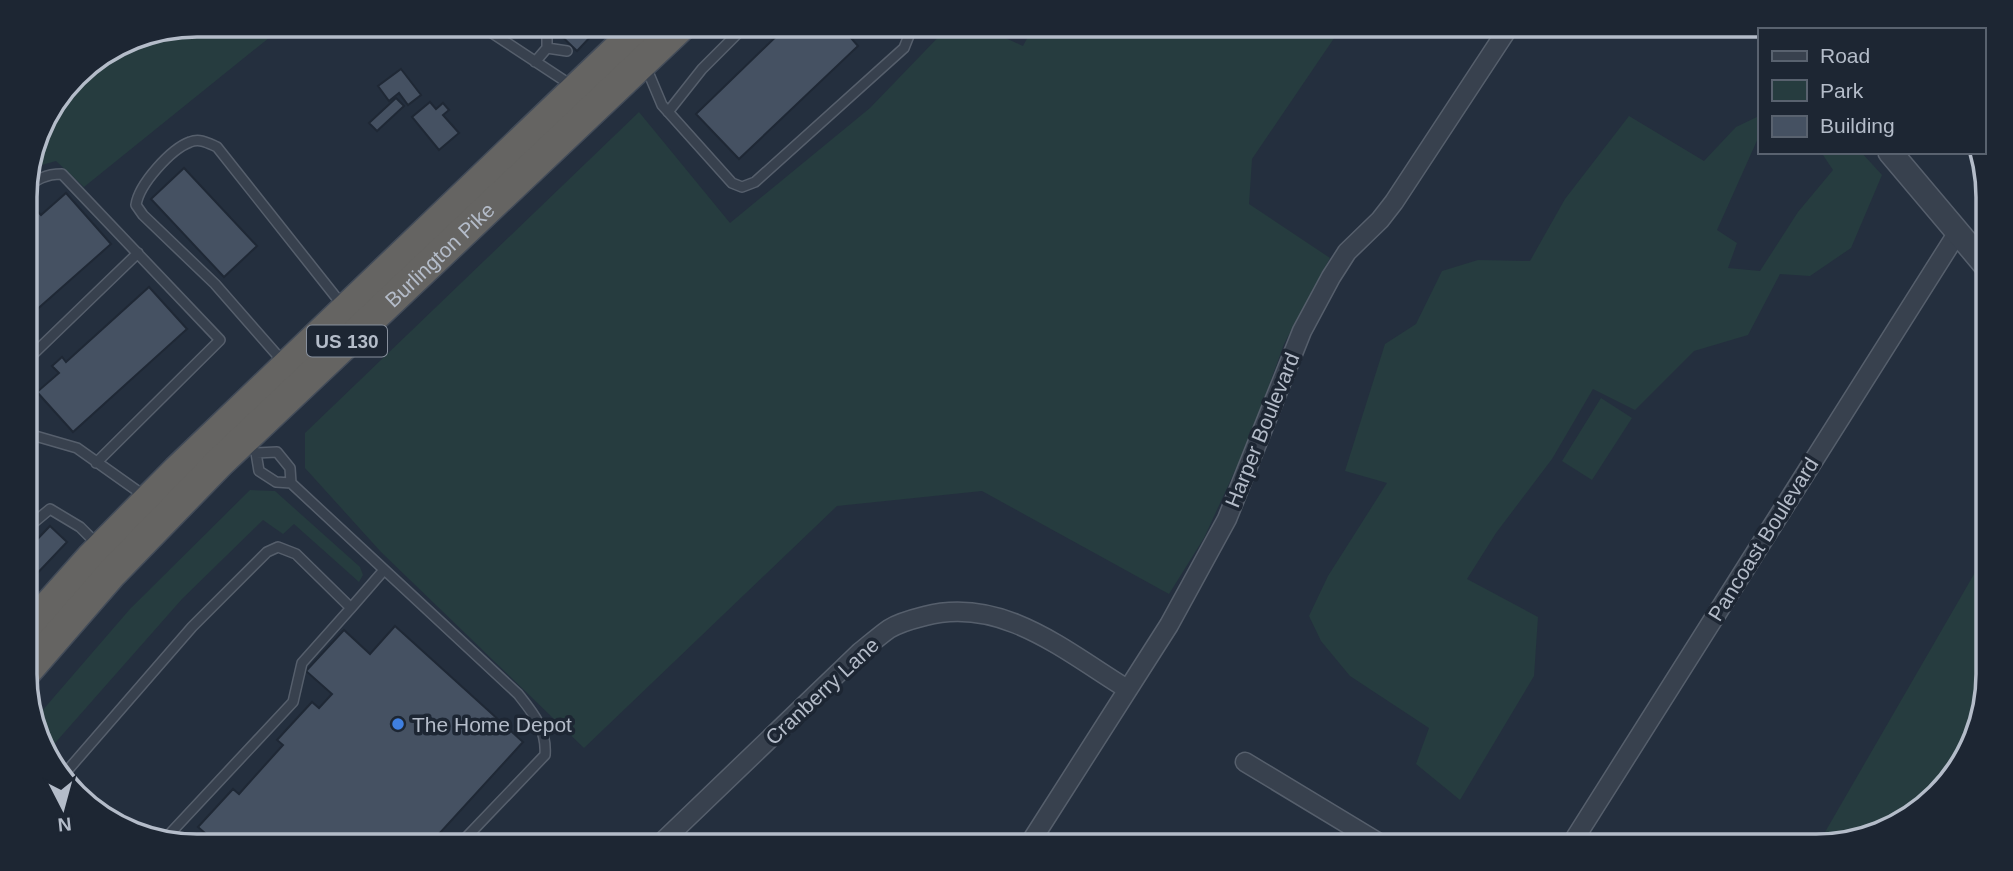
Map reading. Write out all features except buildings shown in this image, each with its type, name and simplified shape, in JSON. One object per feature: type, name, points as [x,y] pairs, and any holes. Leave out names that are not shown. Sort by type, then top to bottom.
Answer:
[{"type":"highway","name":"Burlington Pike","points":[[37,616],[149,499],[286,365],[630,37]]},
{"type":"highway","name":"Burlington Pike","points":[[37,660],[112,573],[250,446],[670,37]]},
{"type":"street","name":"Harper Boulevard","points":[[1036,834],[1169,625],[1227,519],[1301,331],[1331,277],[1347,252],[1380,220],[1394,202],[1502,37]]},
{"type":"street","points":[[1892,154],[1976,254]]},
{"type":"street","name":"Pancoast Boulevard","points":[[1578,834],[1958,232]]},
{"type":"street","name":"Cranberry Lane","points":[[676,834],[859,653],[890,628],[907,621],[945,611],[987,612],[1028,628],[1127,689]]},
{"type":"street","points":[[1245,762],[1364,834]]},
{"type":"lane","points":[[498,37],[575,88]]},
{"type":"lane","points":[[547,37],[547,48]]},
{"type":"lane","points":[[668,112],[702,69],[734,37]]},
{"type":"lane","points":[[645,62],[655,92],[668,112],[732,183],[742,187],[755,183],[904,48],[908,37]]},
{"type":"lane","points":[[535,62],[557,40]]},
{"type":"lane","points":[[547,48],[567,51]]},
{"type":"lane","points":[[286,365],[215,284],[152,228],[136,205],[147,179],[168,159],[191,141],[204,141],[217,147],[346,308]]},
{"type":"lane","points":[[38,180],[51,174],[62,174],[220,340],[96,463]]},
{"type":"lane","points":[[37,350],[138,253]]},
{"type":"lane","points":[[37,436],[77,448],[149,499]]},
{"type":"lane","points":[[250,446],[277,452],[290,468],[291,483]]},
{"type":"lane","points":[[250,446],[259,471],[276,482],[291,483],[518,694],[535,715],[546,738],[545,755],[469,834]]},
{"type":"lane","points":[[37,520],[50,509],[80,527],[101,548]]},
{"type":"lane","points":[[68,769],[191,627],[267,552],[278,547],[296,554],[351,608]]},
{"type":"lane","points":[[171,832],[293,702],[302,663],[384,570]]},
{"type":"green space","points":[[186,37],[270,37],[84,187],[56,161],[40,166],[58,116],[83,83],[116,58],[155,42]]},
{"type":"green space","points":[[938,37],[1003,37],[1023,46],[1028,37],[1335,37],[1252,159],[1249,204],[1330,258],[1284,344],[1250,438],[1204,538],[1169,594],[982,491],[837,506],[584,748],[381,552],[305,468],[305,433],[639,112],[730,223],[870,108]]},
{"type":"green space","points":[[1629,116],[1704,161],[1736,127],[1758,116],[1758,138],[1717,230],[1737,243],[1728,268],[1760,271],[1798,212],[1833,170],[1822,154],[1863,154],[1882,175],[1851,248],[1810,276],[1780,274],[1748,335],[1694,351],[1635,410],[1593,389],[1552,459],[1496,533],[1467,579],[1538,617],[1534,676],[1460,800],[1416,764],[1429,728],[1350,676],[1321,641],[1309,616],[1328,576],[1387,483],[1345,471],[1385,344],[1416,324],[1442,271],[1478,260],[1530,261],[1565,199]]},
{"type":"green space","points":[[1601,398],[1632,418],[1592,480],[1562,461]]},
{"type":"green space","points":[[250,490],[275,491],[360,567],[363,575],[359,582],[294,524],[283,534],[263,520],[182,599],[53,745],[41,712],[130,609]]},
{"type":"green space","points":[[1976,571],[1976,685],[1968,726],[1960,745],[1937,780],[1905,807],[1868,826],[1824,834]]},
{"type":"place","name":"The Home Depot","points":[[398,724]]}]
